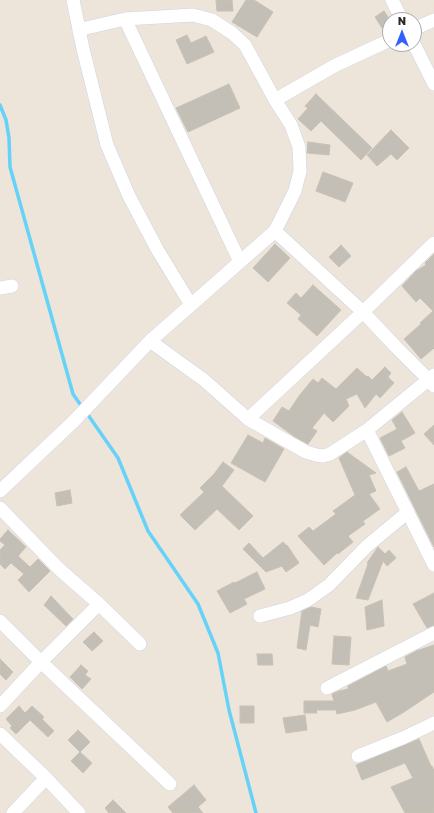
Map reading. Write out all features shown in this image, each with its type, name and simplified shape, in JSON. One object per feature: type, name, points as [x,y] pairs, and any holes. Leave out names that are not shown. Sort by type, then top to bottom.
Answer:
[{"type":"street","points":[[72,0],[107,145],[129,196],[157,249],[191,305]]},
{"type":"street","points":[[392,0],[398,12]]},
{"type":"street","points":[[0,491],[74,421],[150,341],[275,231],[295,191],[300,171],[299,147],[291,125],[275,100],[246,45],[232,33],[212,20],[193,15],[125,20],[86,28],[79,31]]},
{"type":"street","points":[[125,20],[240,262]]},
{"type":"street","points":[[422,25],[434,20]]},
{"type":"street","points":[[275,100],[334,66],[382,44]]},
{"type":"street","points":[[418,52],[434,84]]},
{"type":"street","points":[[150,341],[204,380],[248,419],[306,452],[323,456],[330,454],[367,430],[432,380],[275,231]]},
{"type":"street","points":[[248,419],[434,243]]},
{"type":"street","points":[[367,430],[434,565]]},
{"type":"street","points":[[0,508],[59,569],[99,604],[140,644]]},
{"type":"street","points":[[260,616],[290,608],[308,600],[329,585],[367,546],[408,512]]},
{"type":"street","points":[[0,706],[41,662],[99,604]]},
{"type":"street","points":[[0,621],[41,662],[170,784]]},
{"type":"street","points":[[327,688],[434,633]]},
{"type":"street","points":[[358,756],[405,737],[434,723]]},
{"type":"street","points":[[0,734],[46,778],[79,813]]},
{"type":"street","points":[[13,813],[46,778]]},
{"type":"building","points":[[216,0],[232,0],[233,11],[217,11]]},
{"type":"building","points":[[246,0],[254,0],[273,12],[257,37],[232,22]]},
{"type":"building","points":[[382,12],[382,28],[375,17]]},
{"type":"building","points":[[187,35],[191,43],[206,36],[214,52],[187,64],[176,40]]},
{"type":"building","points":[[229,84],[240,108],[188,132],[176,108]]},
{"type":"building","points":[[316,94],[372,148],[361,160],[321,121],[311,131],[298,119],[308,108],[305,106]]},
{"type":"building","points":[[391,130],[409,148],[397,160],[391,154],[377,166],[367,155]]},
{"type":"building","points":[[308,142],[330,145],[329,155],[307,153]]},
{"type":"building","points":[[323,172],[353,183],[345,202],[316,191]]},
{"type":"building","points":[[275,244],[290,258],[268,282],[253,268]]},
{"type":"building","points":[[341,245],[351,256],[339,267],[329,257]]},
{"type":"building","points":[[434,254],[434,348],[421,359],[404,339],[433,311],[420,298],[416,302],[402,286],[416,271],[426,265],[425,263]]},
{"type":"building","points":[[313,285],[341,310],[317,336],[298,319],[301,315],[287,303],[296,293],[301,298]]},
{"type":"building","points":[[385,367],[391,373],[388,377],[394,383],[380,398],[376,394],[365,408],[357,394],[346,399],[349,406],[333,422],[324,413],[312,428],[317,431],[308,444],[295,437],[273,421],[282,407],[289,411],[313,379],[318,383],[322,378],[336,389],[357,368],[372,380]]},
{"type":"building","points":[[402,412],[415,433],[401,441],[405,448],[389,456],[380,438],[397,429],[392,420]]},
{"type":"building","points":[[434,425],[434,445],[424,434]]},
{"type":"building","points":[[248,435],[263,443],[265,438],[284,449],[265,482],[231,463]]},
{"type":"building","points":[[347,452],[376,473],[369,475],[376,491],[369,494],[380,509],[363,521],[365,524],[348,536],[353,542],[338,554],[337,553],[324,565],[298,536],[309,527],[313,531],[336,514],[333,511],[355,495],[339,458]]},
{"type":"building","points":[[223,462],[234,470],[222,486],[253,516],[239,530],[217,509],[195,530],[180,515],[204,492],[200,488],[214,474]]},
{"type":"building","points":[[406,467],[419,491],[434,484],[434,547],[397,472]]},
{"type":"building","points":[[70,490],[72,503],[57,506],[55,493]]},
{"type":"building","points":[[8,530],[26,547],[18,556],[30,567],[38,559],[50,571],[29,592],[18,580],[24,574],[11,563],[5,569],[0,564],[0,550],[5,545],[0,541],[0,539]]},
{"type":"building","points":[[283,542],[287,545],[299,563],[286,572],[282,566],[266,572],[243,549],[249,543],[263,558]]},
{"type":"building","points":[[378,547],[385,554],[389,550],[396,558],[387,566],[383,561],[368,600],[356,598],[368,564],[367,563]]},
{"type":"building","points":[[257,572],[265,589],[244,599],[247,604],[230,613],[217,591]]},
{"type":"building","points":[[434,593],[434,625],[427,628],[413,604]]},
{"type":"building","points":[[51,596],[73,619],[66,626],[44,605]]},
{"type":"building","points":[[382,600],[384,626],[367,630],[365,607]]},
{"type":"building","points":[[311,607],[321,609],[318,627],[310,625],[306,650],[297,648],[302,611]]},
{"type":"building","points":[[94,632],[103,641],[92,651],[83,642]]},
{"type":"building","points":[[334,636],[351,637],[349,665],[332,664]]},
{"type":"building","points":[[434,645],[434,692],[387,722],[376,702],[355,710],[337,714],[336,710],[316,710],[317,713],[304,713],[304,701],[334,701],[332,694],[348,689],[348,686],[386,666],[388,671],[407,664],[405,657],[416,651]]},
{"type":"building","points":[[257,654],[272,654],[273,665],[258,665]]},
{"type":"building","points":[[0,659],[13,672],[6,680],[0,674]]},
{"type":"building","points":[[81,665],[88,671],[85,675],[91,679],[82,689],[70,677]]},
{"type":"building","points":[[19,706],[25,713],[32,706],[44,717],[42,719],[54,731],[48,737],[30,720],[16,734],[10,728],[12,726],[6,719]]},
{"type":"building","points":[[240,706],[254,706],[254,723],[240,723]]},
{"type":"building","points":[[305,715],[307,730],[286,733],[283,718]]},
{"type":"building","points":[[78,730],[90,742],[80,752],[68,740]]},
{"type":"building","points":[[419,739],[434,771],[434,813],[405,813],[391,787],[413,778],[405,763],[362,780],[356,765]]},
{"type":"building","points":[[80,752],[92,763],[83,773],[71,761]]},
{"type":"building","points":[[194,785],[206,800],[198,807],[203,813],[173,813],[168,807]]},
{"type":"building","points":[[113,800],[126,813],[109,813],[105,808]]},
{"type":"waterway","points":[[0,105],[6,120],[9,138],[10,167],[73,394],[82,407]]},
{"type":"waterway","points":[[86,412],[118,458],[148,531],[198,604],[218,653],[229,710],[256,813]]}]
